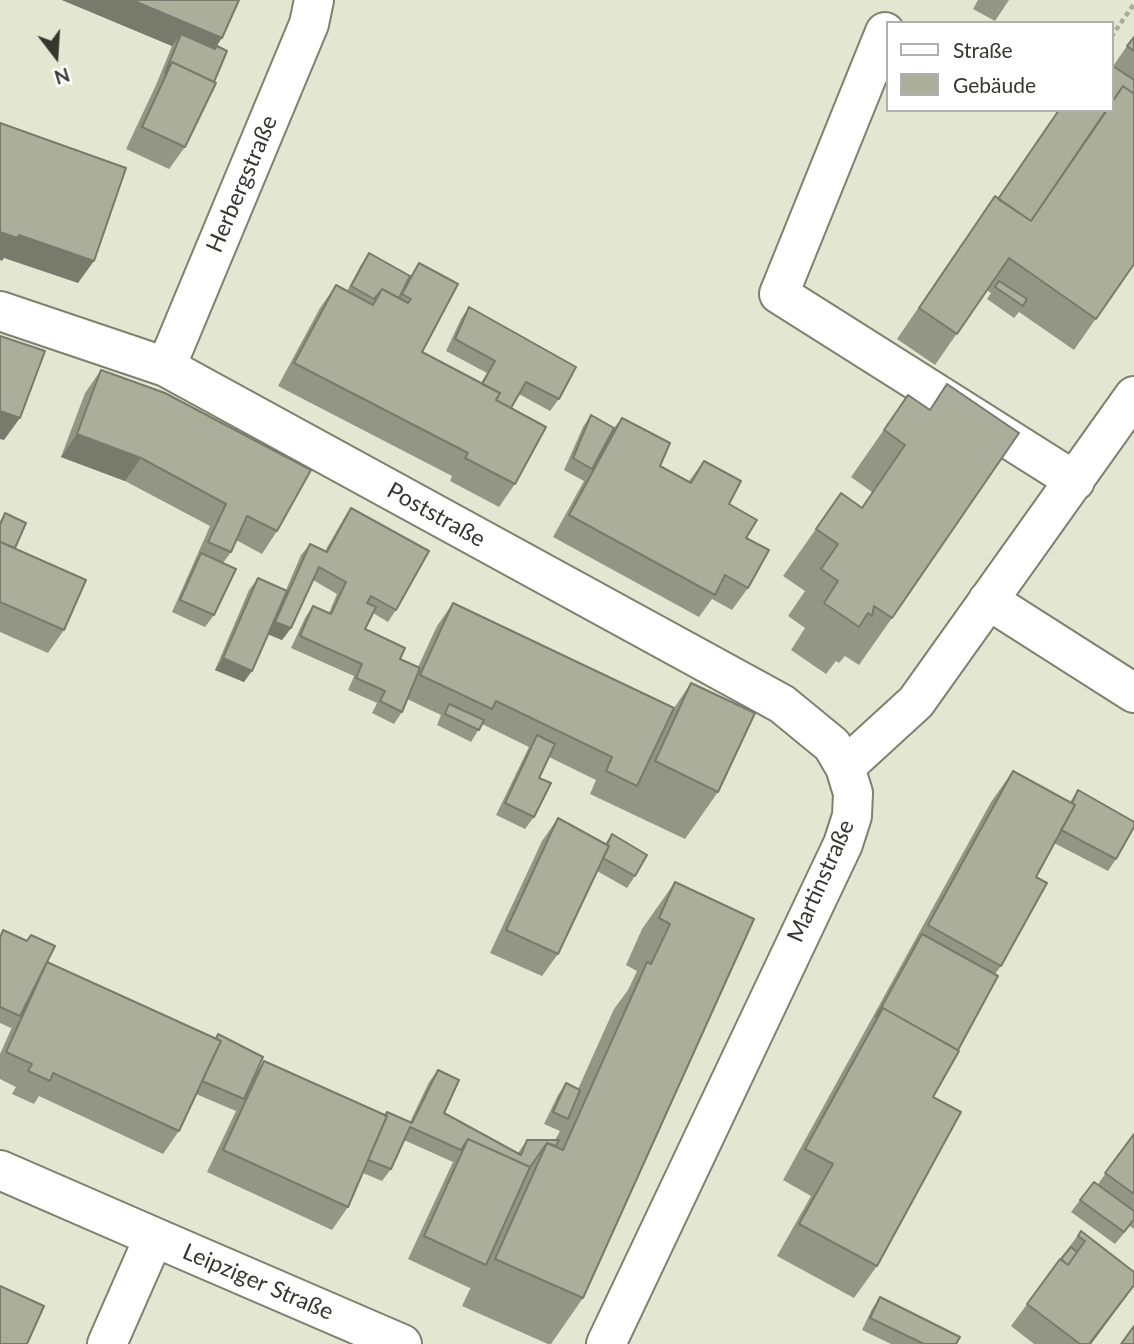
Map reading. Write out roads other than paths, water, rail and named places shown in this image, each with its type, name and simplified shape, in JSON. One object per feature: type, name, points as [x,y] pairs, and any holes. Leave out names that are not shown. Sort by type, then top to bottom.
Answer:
[{"type":"street","name":"Herbergstraße","points":[[166,367],[309,23],[314,0]]},
{"type":"street","points":[[885,32],[779,293],[1075,481]]},
{"type":"street","name":"Poststraße","points":[[0,311],[166,367],[782,704],[832,745],[845,767]]},
{"type":"street","points":[[845,767],[916,702],[1134,396]]},
{"type":"street","points":[[988,600],[1134,693]]},
{"type":"street","name":"Martinstraße","points":[[606,1344],[843,844],[852,816],[853,793],[845,767]]},
{"type":"street","name":"Leipziger Straße","points":[[0,1170],[402,1344]]},
{"type":"street","name":"Leipziger Straße","points":[[107,1344],[154,1237]]}]
